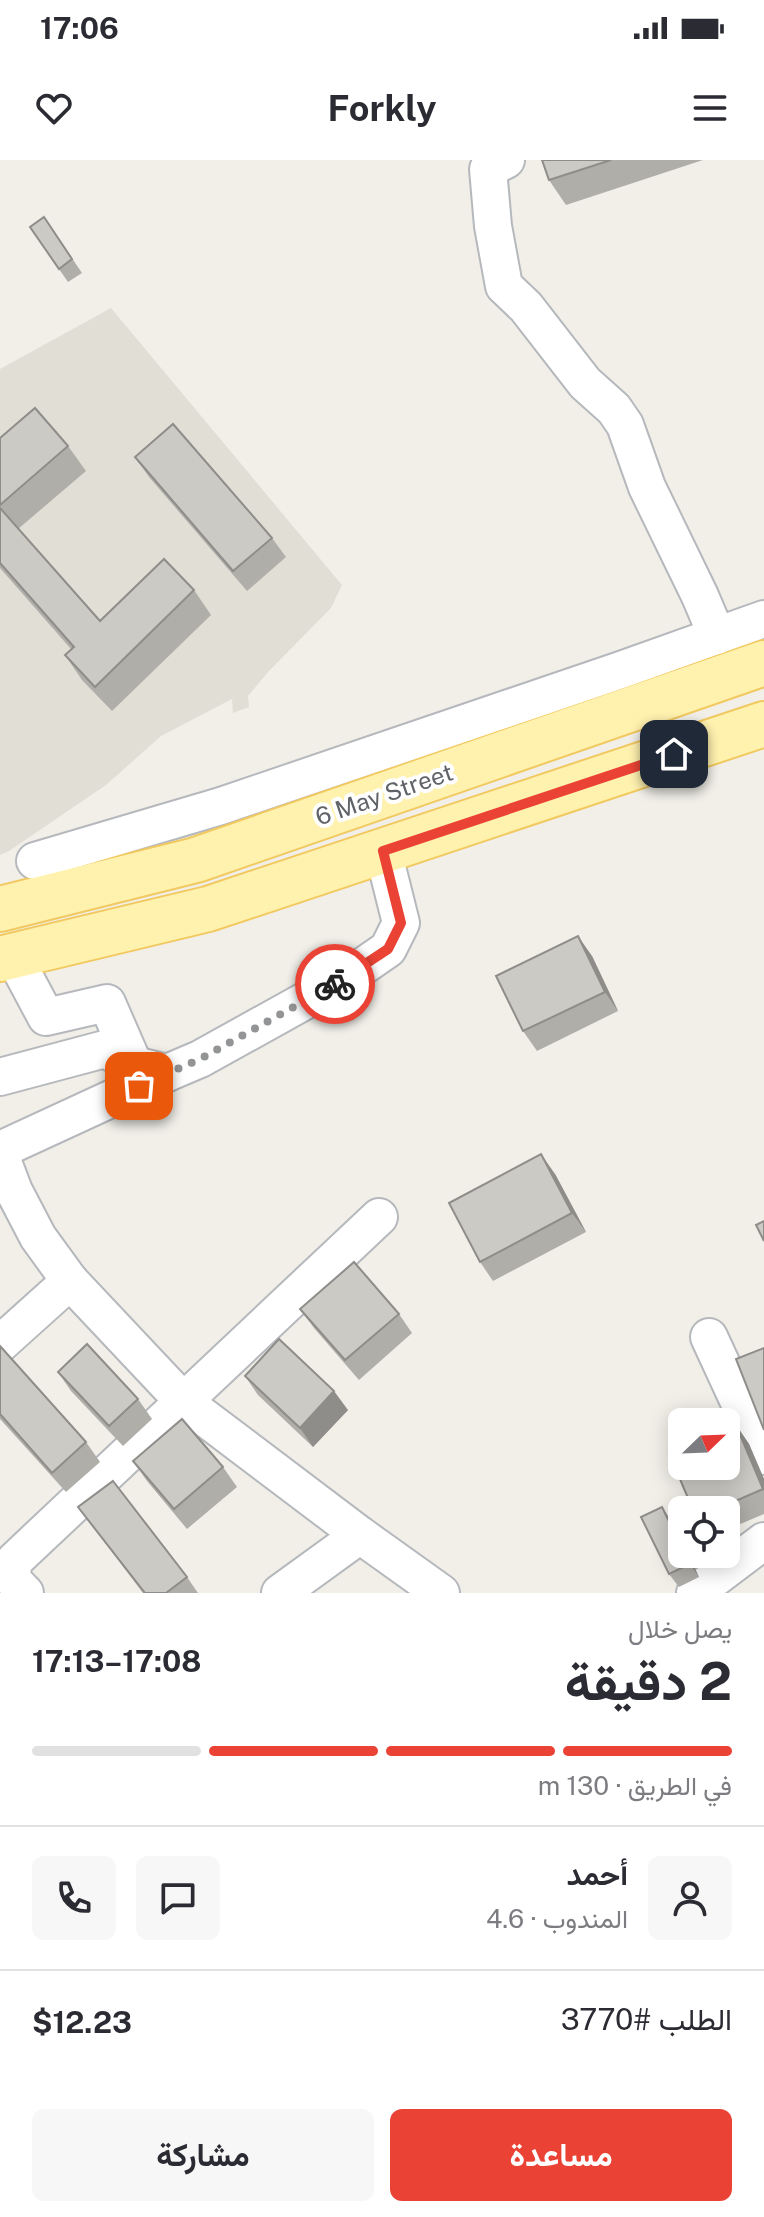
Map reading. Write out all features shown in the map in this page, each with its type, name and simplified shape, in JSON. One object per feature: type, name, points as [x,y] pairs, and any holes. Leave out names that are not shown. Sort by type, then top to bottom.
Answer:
[{"type":"main road","name":"6 May Street","points":[[0,909],[196,860],[764,663]]},
{"type":"main road","points":[[7,958],[208,909],[763,727]]},
{"type":"street","points":[[506,160],[488,169],[493,226],[504,286],[526,307],[585,383],[614,409],[625,425],[647,487],[717,636]]},
{"type":"street","points":[[35,861],[221,806],[764,619]]},
{"type":"street","points":[[383,851],[401,923],[388,949],[346,978],[200,1059],[150,1069],[0,1152],[14,1191],[38,1237],[70,1281],[184,1402],[441,1593]]},
{"type":"street","points":[[7,958],[46,1017],[58,1061]]},
{"type":"street","points":[[46,1017],[107,1003],[150,1069]]},
{"type":"street","points":[[0,1077],[105,1049],[150,1069]]},
{"type":"street","points":[[25,1593],[14,1582],[11,1570],[15,1560],[379,1217]]},
{"type":"street","points":[[0,1344],[70,1281]]},
{"type":"street","points":[[709,1337],[764,1456]]},
{"type":"street","points":[[280,1593],[360,1535]]},
{"type":"street","points":[[695,1593],[764,1541]]},
{"type":"shaded area","points":[[111,308],[342,585],[331,608],[248,696],[249,707],[233,713],[232,699],[161,736],[106,785],[0,855],[0,369]]},
{"type":"building","points":[[542,160],[611,160],[549,180]]},
{"type":"building","points":[[44,217],[72,259],[59,269],[30,227]]},
{"type":"building","points":[[35,408],[68,446],[0,505],[0,438]]},
{"type":"building","points":[[173,424],[272,538],[233,571],[135,457]]},
{"type":"building","points":[[0,508],[100,621],[164,559],[194,590],[95,687],[65,655],[74,647],[0,563]]},
{"type":"building","points":[[578,936],[605,992],[523,1031],[496,976]]},
{"type":"building","points":[[541,1154],[572,1213],[480,1262],[449,1203]]},
{"type":"building","points":[[764,1221],[764,1241],[756,1225]]},
{"type":"building","points":[[354,1262],[399,1314],[345,1360],[300,1309]]},
{"type":"building","points":[[279,1339],[334,1391],[300,1428],[245,1376]]},
{"type":"building","points":[[87,1344],[138,1399],[109,1426],[58,1372]]},
{"type":"building","points":[[0,1346],[86,1442],[52,1473],[0,1414]]},
{"type":"building","points":[[764,1348],[764,1430],[736,1359]]},
{"type":"building","points":[[182,1419],[223,1467],[174,1509],[133,1461]]},
{"type":"building","points":[[740,1434],[763,1489],[740,1499],[740,1496],[687,1496],[680,1480],[740,1480]]},
{"type":"building","points":[[113,1481],[187,1577],[166,1593],[145,1593],[78,1507]]},
{"type":"building","points":[[662,1507],[668,1519],[668,1568],[682,1568],[669,1574],[641,1517]]},
{"type":"way so far","points":[[139,1086],[200,1059],[335,984]]},
{"type":"route","points":[[335,984],[388,949],[401,923],[383,851],[674,754]]}]
